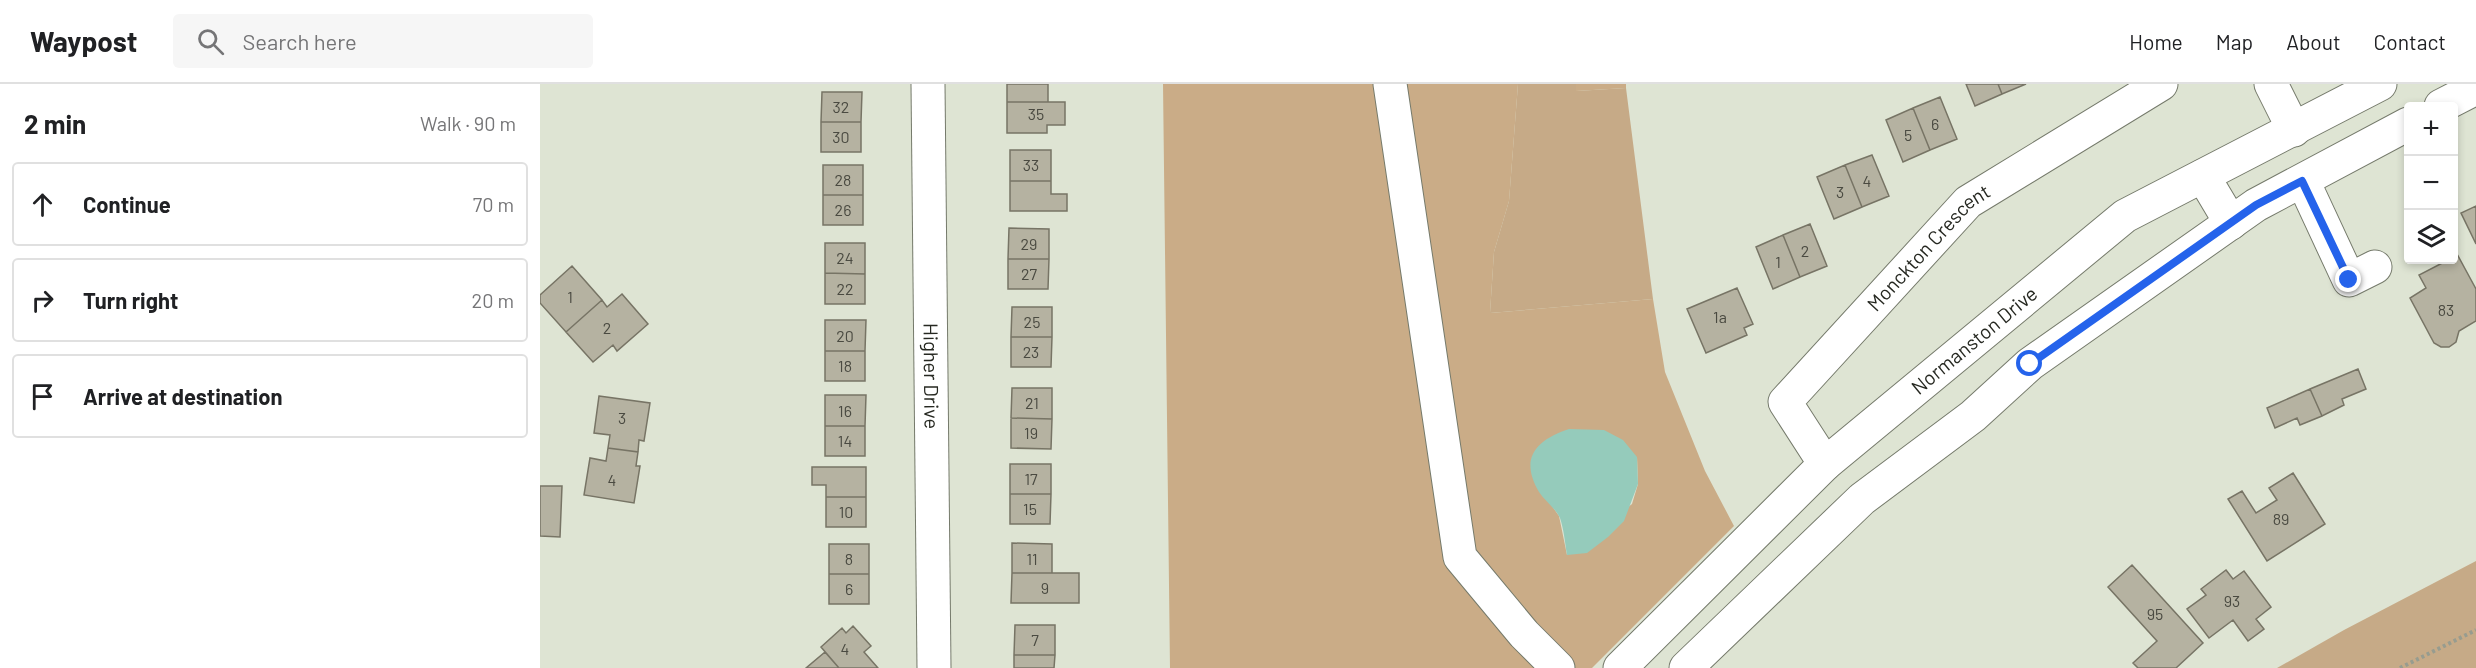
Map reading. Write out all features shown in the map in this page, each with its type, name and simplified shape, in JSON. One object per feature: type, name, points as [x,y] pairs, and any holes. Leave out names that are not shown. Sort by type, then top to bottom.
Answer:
[{"type":"main road","name":"Higher Drive","points":[[928,84],[934,668]]},
{"type":"main road","points":[[1390,84],[1460,556],[1524,634],[1558,668]]},
{"type":"main road","name":"Monckton Crescent","points":[[1825,464],[1785,402],[1968,202],[2161,84]]},
{"type":"main road","points":[[2271,84],[2294,130]]},
{"type":"main road","name":"Normanston Drive","points":[[1620,668],[1825,464],[2125,216],[2380,84]]},
{"type":"main road","points":[[2449,102],[2476,88]]},
{"type":"main road","points":[[1686,668],[1862,499],[1973,416],[2030,364],[2256,205],[2404,127]]},
{"type":"main road","points":[[2203,176],[2231,223]]},
{"type":"main road","points":[[2302,181],[2349,280],[2375,267]]},
{"type":"path","points":[[2400,668],[2476,630]]},
{"type":"shaded area","points":[[1163,84],[1518,84],[1509,201],[1494,252],[1490,313],[1653,299],[1665,372],[1705,471],[1734,526],[1592,668],[1170,668]],"holes":[[[1637,457],[1638,484],[1632,504],[1567,555],[1559,516],[1552,506]]]},
{"type":"shaded area","points":[[1518,84],[1576,84],[1576,91],[1626,88],[1653,299],[1490,313],[1494,252],[1509,201]]},
{"type":"shaded area","points":[[1576,84],[1626,84],[1626,88],[1576,91]]},
{"type":"shaded area","points":[[2476,561],[2476,668],[2277,668],[2344,630]]},
{"type":"water","points":[[1569,429],[1604,430],[1623,440],[1637,457],[1638,484],[1624,521],[1608,537],[1587,553],[1567,555],[1560,518],[1539,492],[1533,480],[1531,460],[1540,445],[1557,433]]},
{"type":"building","points":[[1007,84],[1048,84],[1048,102],[1007,102]]},
{"type":"building","points":[[1966,84],[1998,84],[2002,94],[1975,106]]},
{"type":"building","points":[[1998,84],[2026,84],[2002,94]]},
{"type":"building","points":[[822,92],[862,92],[861,122],[821,122]]},
{"type":"building","points":[[1940,97],[1957,139],[1930,150],[1913,108]]},
{"type":"building","points":[[1007,102],[1065,102],[1065,125],[1047,125],[1047,133],[1007,133]]},
{"type":"building","points":[[1913,108],[1930,150],[1903,162],[1886,120]]},
{"type":"building","points":[[821,122],[861,122],[861,152],[821,152]]},
{"type":"building","points":[[1010,150],[1051,150],[1051,181],[1010,181]]},
{"type":"building","points":[[1872,155],[1889,196],[1862,207],[1845,165]]},
{"type":"building","points":[[823,165],[863,165],[863,195],[823,195]]},
{"type":"building","points":[[1845,165],[1862,207],[1834,219],[1817,177]]},
{"type":"building","points":[[1010,181],[1051,181],[1051,194],[1067,194],[1067,211],[1010,211]]},
{"type":"building","points":[[823,195],[863,195],[863,225],[823,225]]},
{"type":"building","points":[[2476,206],[2476,244],[2461,213]]},
{"type":"building","points":[[1810,224],[1827,266],[1800,277],[1783,235]]},
{"type":"building","points":[[1009,228],[1049,229],[1049,259],[1008,259]]},
{"type":"building","points":[[1783,235],[1800,277],[1773,289],[1756,247]]},
{"type":"building","points":[[825,243],[865,243],[865,274],[825,273]]},
{"type":"building","points":[[2458,256],[2476,289],[2476,321],[2459,331],[2456,342],[2449,347],[2441,347],[2434,343],[2410,298],[2426,288],[2419,275],[2440,264],[2458,264]]},
{"type":"building","points":[[1008,259],[1049,259],[1048,289],[1008,289]]},
{"type":"building","points":[[572,266],[602,300],[566,332],[540,303],[540,295]]},
{"type":"building","points":[[825,273],[865,274],[865,304],[825,304]]},
{"type":"building","points":[[1737,288],[1753,324],[1744,328],[1747,335],[1706,353],[1687,309]]},
{"type":"building","points":[[622,294],[648,324],[617,351],[613,345],[593,362],[566,332],[602,300],[607,307]]},
{"type":"building","points":[[1012,307],[1052,307],[1052,337],[1011,337]]},
{"type":"building","points":[[825,320],[866,320],[865,351],[825,351]]},
{"type":"building","points":[[1011,337],[1052,337],[1051,367],[1011,367]]},
{"type":"building","points":[[825,351],[865,351],[865,381],[825,381]]},
{"type":"building","points":[[2358,369],[2366,389],[2342,399],[2344,405],[2322,416],[2310,389]]},
{"type":"building","points":[[1012,388],[1052,388],[1052,419],[1011,418]]},
{"type":"building","points":[[2310,389],[2322,416],[2300,425],[2297,418],[2275,428],[2267,408]]},
{"type":"building","points":[[825,395],[866,395],[865,426],[825,426]]},
{"type":"building","points":[[599,396],[650,403],[644,441],[639,440],[638,452],[608,448],[610,435],[594,433]]},
{"type":"building","points":[[1011,418],[1052,419],[1051,449],[1011,448]]},
{"type":"building","points":[[825,426],[865,426],[865,456],[825,456]]},
{"type":"building","points":[[608,448],[638,452],[636,466],[640,466],[634,503],[584,495],[590,458],[606,461]]},
{"type":"building","points":[[1010,464],[1051,464],[1051,494],[1010,494]]},
{"type":"building","points":[[812,467],[866,467],[866,497],[826,497],[826,485],[812,485]]},
{"type":"building","points":[[2293,473],[2325,524],[2267,561],[2228,499],[2242,491],[2256,513],[2277,500],[2269,488]]},
{"type":"building","points":[[540,486],[562,486],[560,537],[540,536]]},
{"type":"building","points":[[1010,494],[1051,494],[1050,524],[1010,524]]},
{"type":"building","points":[[826,497],[866,497],[866,527],[826,527]]},
{"type":"building","points":[[1012,543],[1052,544],[1052,573],[1012,573]]},
{"type":"building","points":[[829,544],[869,544],[869,574],[829,574]]},
{"type":"building","points":[[2132,565],[2203,643],[2176,668],[2138,668],[2133,663],[2157,641],[2108,587]]},
{"type":"building","points":[[2226,570],[2233,579],[2244,571],[2271,607],[2256,619],[2264,629],[2248,641],[2233,620],[2209,638],[2187,609],[2206,595],[2201,589]]},
{"type":"building","points":[[1012,573],[1079,573],[1079,603],[1011,603]]},
{"type":"building","points":[[829,574],[869,574],[869,604],[829,604]]},
{"type":"building","points":[[1015,625],[1055,625],[1055,655],[1014,655]]},
{"type":"building","points":[[853,626],[871,646],[864,652],[878,668],[839,668],[821,647],[842,628],[846,633]]},
{"type":"building","points":[[825,652],[839,668],[806,668]]},
{"type":"building","points":[[1014,655],[1055,655],[1054,668],[1014,668]]},
{"type":"route","points":[[2030,364],[2256,205],[2302,181],[2349,280]]}]
